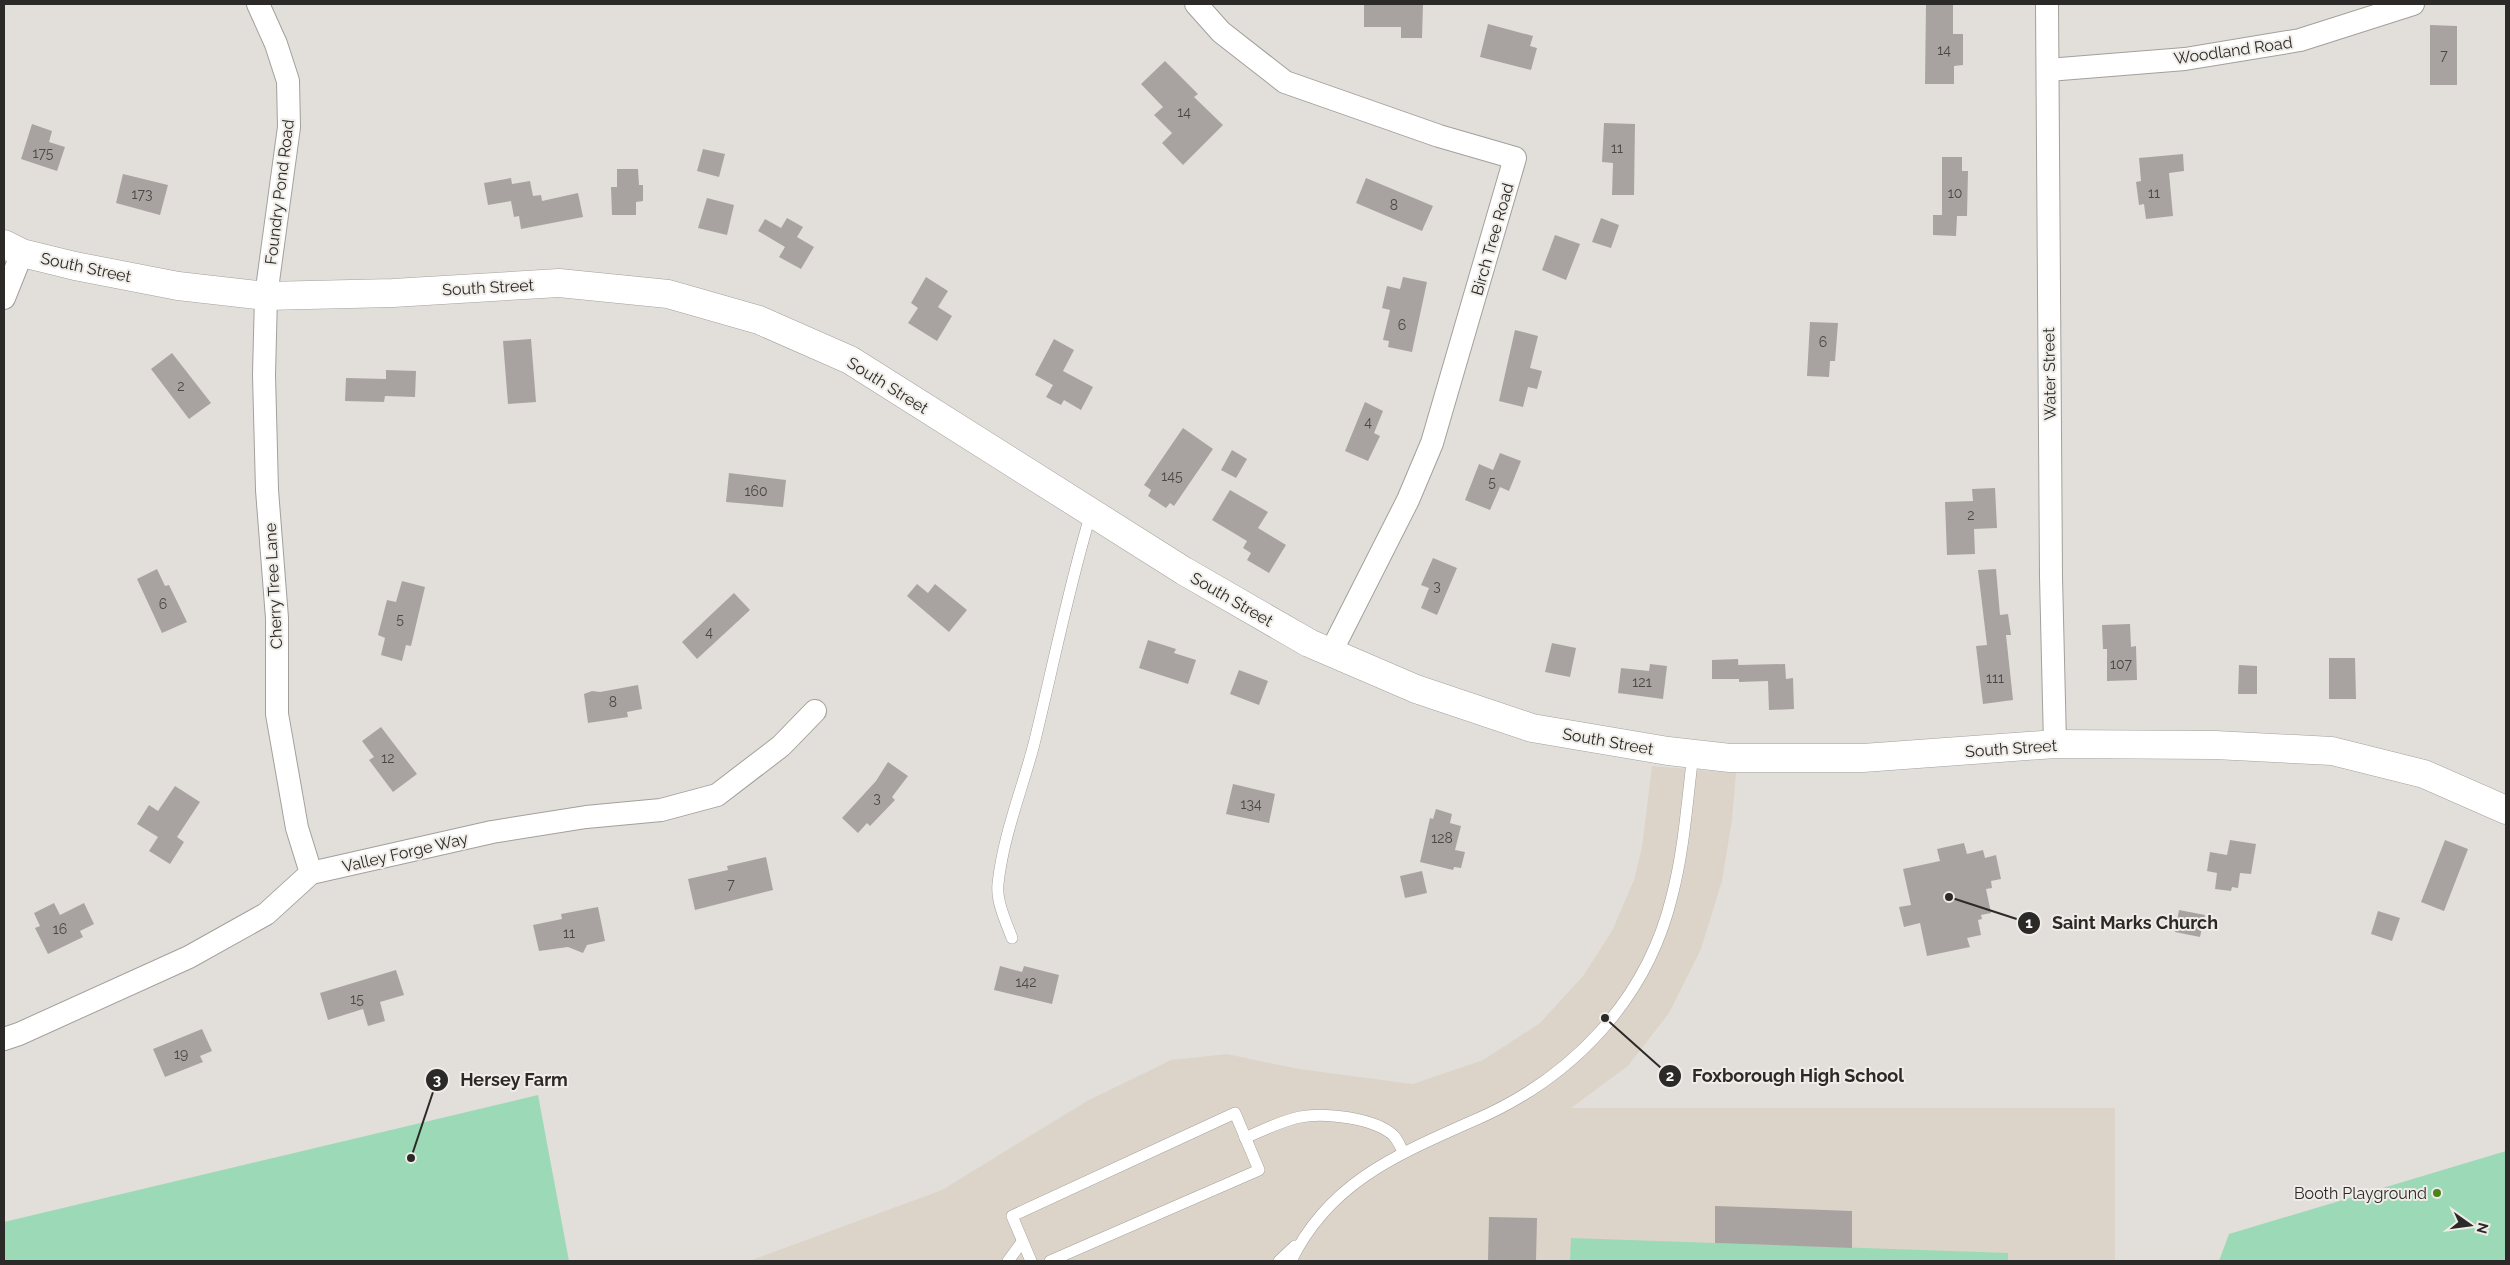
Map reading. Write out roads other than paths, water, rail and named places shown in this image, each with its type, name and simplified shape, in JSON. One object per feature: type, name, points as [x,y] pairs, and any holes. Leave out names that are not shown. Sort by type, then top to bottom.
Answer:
[{"type":"main road","name":"South Street","points":[[13,248],[178,286],[266,296],[393,293],[559,283],[668,294],[759,320],[850,360],[1184,571],[1309,643],[1416,689],[1532,728],[1730,758],[1863,758],[2054,744],[2215,745],[2332,751],[2424,774],[2506,810]]},
{"type":"street","name":"Foundry Pond Road","points":[[258,4],[276,44],[288,80],[289,127],[266,296]]},
{"type":"street","name":"Birch Tree Road","points":[[1196,4],[1221,32],[1285,82],[1439,136],[1515,158],[1432,443],[1408,500],[1331,652]]},
{"type":"street","name":"Water Street","points":[[2047,4],[2054,744]]},
{"type":"street","name":"Woodland Road","points":[[2048,70],[2184,59],[2300,40],[2327,34],[2413,4]]},
{"type":"street","points":[[4,298],[13,248]]},
{"type":"street","name":"Cherry Tree Lane","points":[[266,296],[264,376],[266,481],[277,618],[277,714],[297,828],[311,873]]},
{"type":"street","name":"Valley Forge Way","points":[[4,1039],[19,1034],[189,957],[266,914],[311,873],[492,832],[586,817],[661,810],[717,795],[782,746],[815,711]]},
{"type":"lane","points":[[1012,938],[1003,915],[997,886],[1010,827],[1049,684],[1075,566],[1091,513]]},
{"type":"lane","points":[[1292,1261],[1306,1237],[1343,1191],[1368,1172],[1403,1152],[1477,1120],[1517,1099],[1553,1076],[1595,1039],[1630,996],[1648,965],[1670,905],[1678,873],[1694,754]]},
{"type":"lane","points":[[1031,1261],[1012,1216],[1235,1113],[1259,1170],[1050,1261]]},
{"type":"lane","points":[[1245,1138],[1300,1117],[1330,1116],[1365,1122],[1390,1133],[1398,1141],[1403,1152]]},
{"type":"lane","points":[[1279,1261],[1306,1237]]},
{"type":"lane","points":[[1008,1261],[1022,1242]]},
{"type":"place","name":"Saint Marks Church","points":[[1949,897]]},
{"type":"place","name":"Foxborough High School","points":[[1605,1018]]},
{"type":"place","name":"Hersey Farm","points":[[411,1158]]},
{"type":"place","name":"Booth Playground","points":[[2437,1193]]}]
